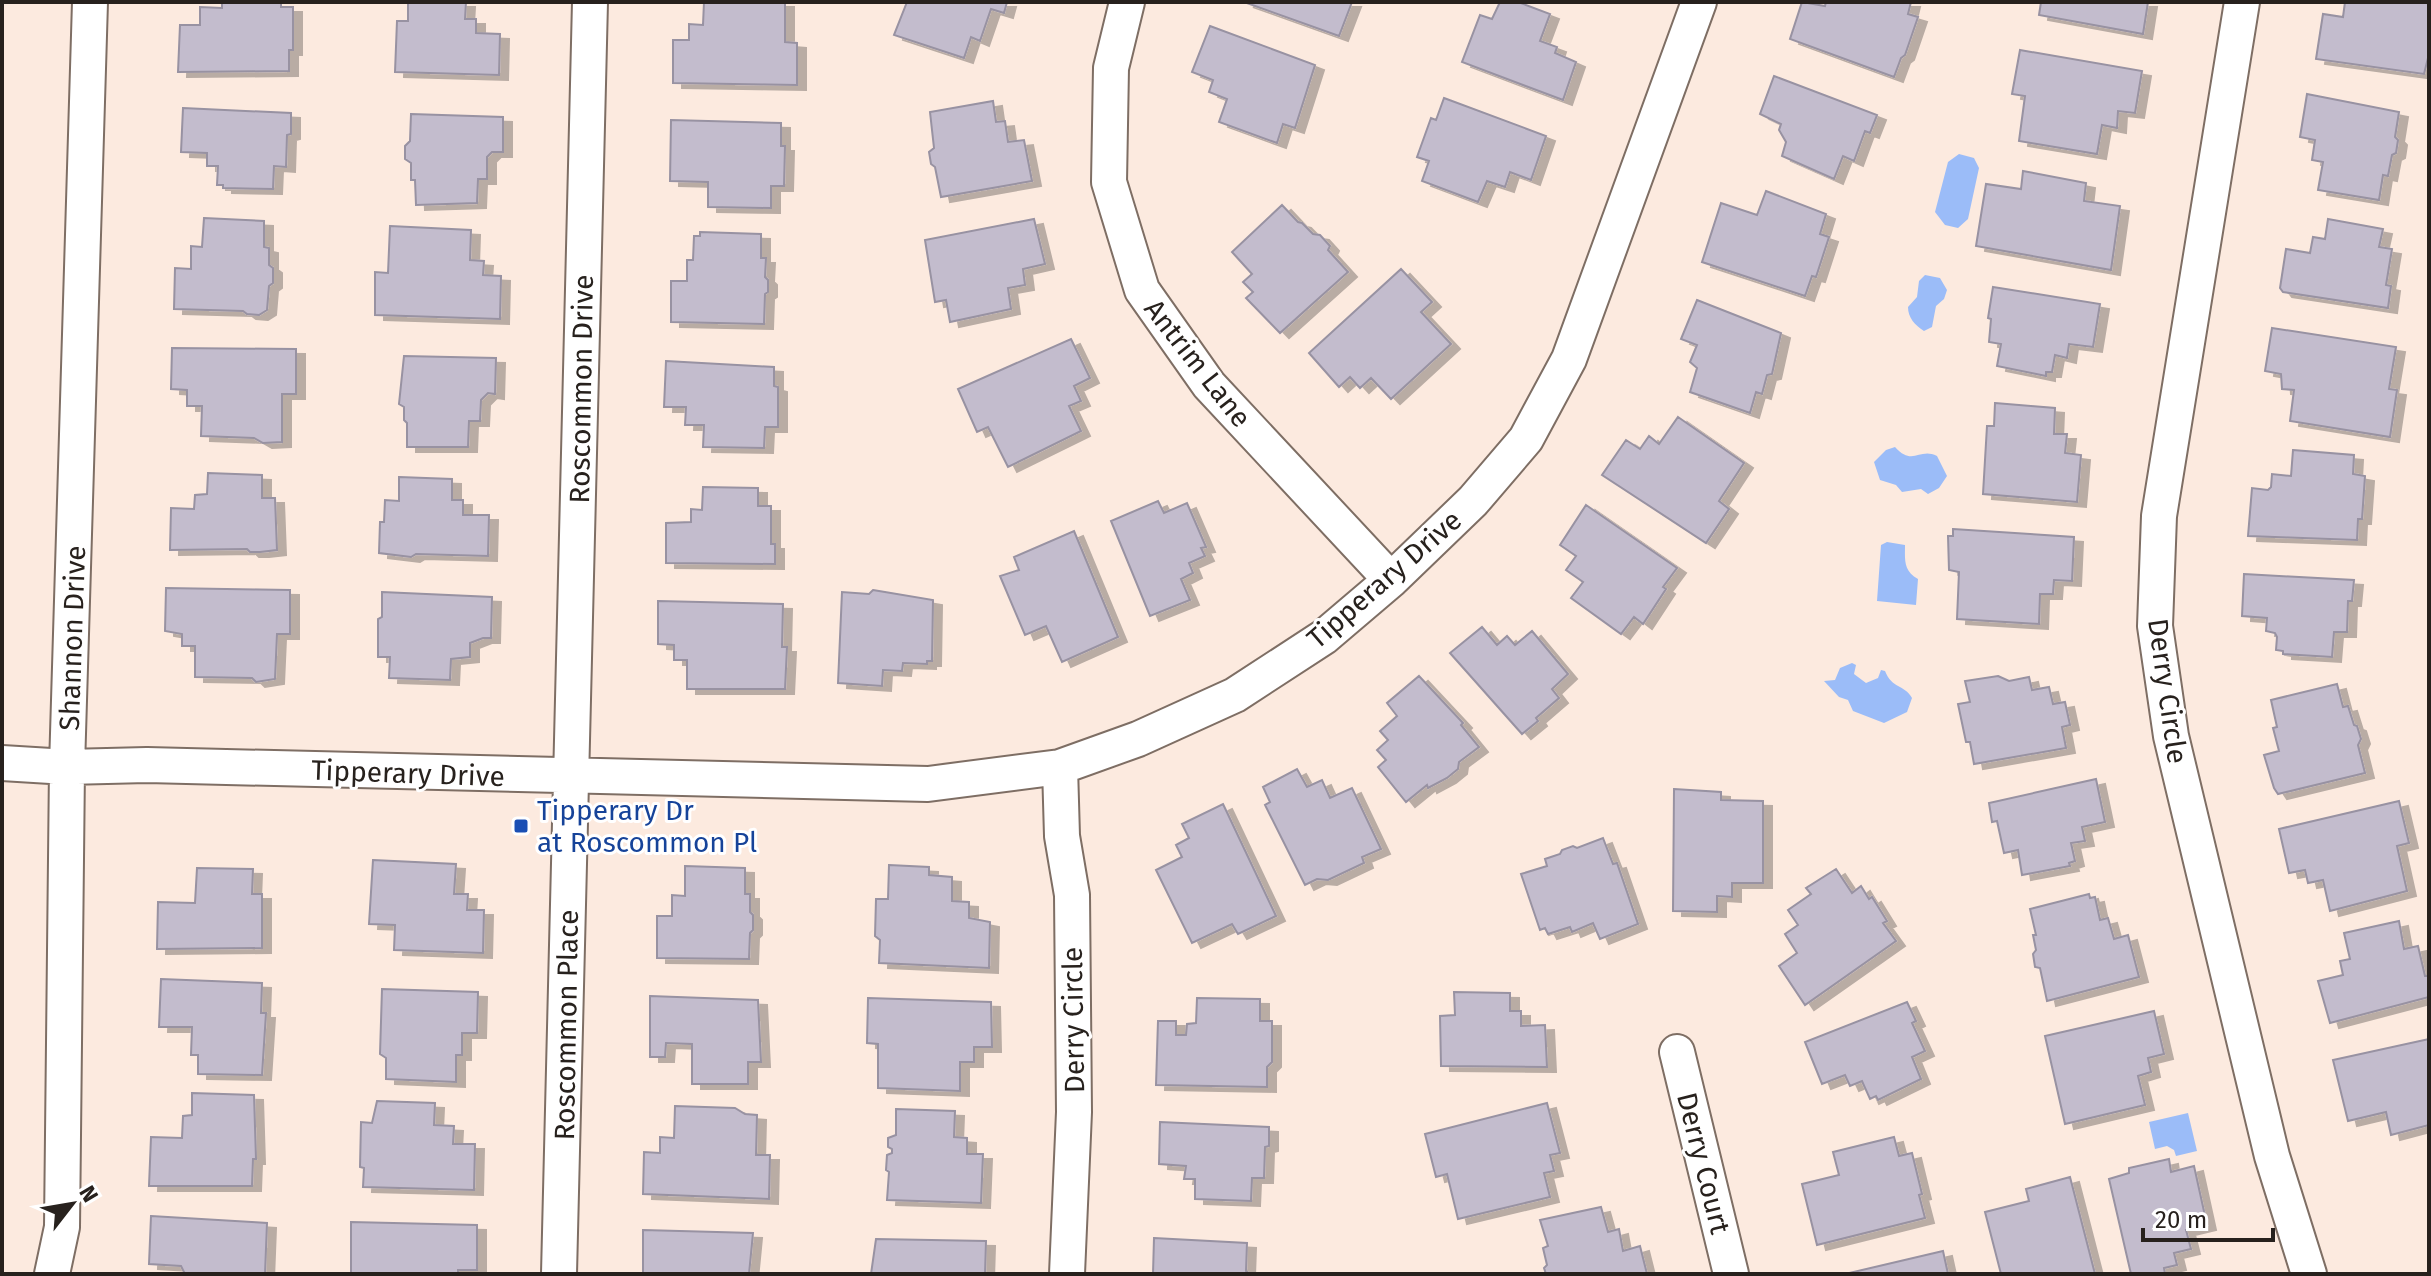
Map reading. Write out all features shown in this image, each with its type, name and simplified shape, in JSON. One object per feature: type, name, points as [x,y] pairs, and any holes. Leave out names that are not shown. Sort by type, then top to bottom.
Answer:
[{"type":"street","name":"Shannon Drive","points":[[52,1274],[62,1227],[67,767],[90,2]]},
{"type":"street","name":"Roscommon Drive","points":[[573,777],[590,2]]},
{"type":"street","name":"Antrim Lane","points":[[1127,2],[1111,68],[1109,182],[1142,290],[1209,385],[1391,580]]},
{"type":"street","name":"Tipperary Drive","points":[[2,763],[67,767],[147,765],[928,784],[1060,767],[1138,739],[1235,695],[1324,637],[1391,580],[1473,501],[1526,439],[1569,359],[1699,2]]},
{"type":"street","name":"Derry Circle","points":[[2242,2],[2159,516],[2155,626],[2171,736],[2272,1156],[2309,1274]]},
{"type":"street","name":"Derry Circle","points":[[1060,767],[1062,836],[1072,895],[1074,1112],[1067,1274]]},
{"type":"street","name":"Roscommon Place","points":[[559,1274],[573,777]]},
{"type":"street","name":"Derry Court","points":[[1677,1052],[1731,1274]]},
{"type":"water","points":[[1959,154],[1974,158],[1979,168],[1968,219],[1958,228],[1945,225],[1935,212],[1948,162]]},
{"type":"water","points":[[1925,275],[1940,278],[1947,290],[1944,299],[1936,306],[1932,327],[1924,331],[1909,315],[1908,307],[1917,297],[1919,281]]},
{"type":"water","points":[[1895,447],[1907,456],[1937,456],[1947,476],[1939,488],[1928,494],[1921,489],[1902,492],[1896,485],[1880,480],[1874,462],[1886,450]]},
{"type":"water","points":[[1887,542],[1905,545],[1907,568],[1918,579],[1916,605],[1877,601],[1881,545]]},
{"type":"water","points":[[1852,663],[1856,665],[1854,674],[1866,683],[1878,678],[1881,670],[1885,671],[1891,681],[1912,698],[1907,712],[1884,723],[1853,711],[1848,700],[1839,697],[1824,681],[1835,680],[1840,668]]},
{"type":"water","points":[[2188,1113],[2197,1151],[2176,1156],[2174,1150],[2167,1146],[2155,1149],[2149,1122]]},
{"type":"building","points":[[222,2],[281,2],[281,7],[293,7],[293,50],[289,50],[289,71],[178,72],[180,25],[200,25],[200,7],[222,8]]},
{"type":"building","points":[[408,2],[466,2],[465,19],[476,19],[476,33],[500,34],[499,75],[395,72],[397,21],[408,21]]},
{"type":"building","points":[[704,2],[785,2],[785,42],[797,43],[797,85],[673,83],[673,40],[689,40],[689,24],[703,25]]},
{"type":"building","points":[[907,2],[1007,2],[1004,13],[991,9],[980,41],[971,37],[964,58],[894,35]]},
{"type":"building","points":[[1244,2],[1352,2],[1339,36]]},
{"type":"building","points":[[1500,2],[1518,2],[1550,14],[1540,41],[1557,47],[1555,53],[1576,62],[1563,100],[1462,62],[1480,15],[1492,19]]},
{"type":"building","points":[[1802,2],[1825,6],[1826,2],[1911,2],[1908,14],[1918,17],[1894,77],[1790,39]]},
{"type":"building","points":[[2041,2],[2148,2],[2143,34],[2039,15]]},
{"type":"building","points":[[2345,2],[2426,2],[2429,5],[2429,54],[2424,74],[2316,59],[2323,14],[2343,17]]},
{"type":"building","points":[[1210,26],[1315,65],[1295,128],[1283,124],[1277,143],[1219,122],[1227,99],[1209,92],[1213,80],[1192,72]]},
{"type":"building","points":[[2020,50],[2142,71],[2135,113],[2118,111],[2117,128],[2102,125],[2097,154],[2019,141],[2025,96],[2012,94]]},
{"type":"building","points":[[1774,76],[1877,115],[1870,133],[1865,131],[1854,161],[1843,156],[1834,179],[1782,156],[1786,142],[1779,130],[1781,124],[1760,114]]},
{"type":"building","points":[[2307,94],[2399,112],[2396,153],[2392,155],[2388,176],[2383,175],[2379,200],[2318,190],[2323,162],[2312,160],[2315,140],[2300,137]]},
{"type":"building","points":[[1444,98],[1546,136],[1531,180],[1510,172],[1505,187],[1487,181],[1478,202],[1422,181],[1429,161],[1417,157],[1431,118],[1436,120]]},
{"type":"building","points":[[993,101],[996,122],[1005,121],[1008,142],[1024,140],[1032,181],[941,197],[929,152],[934,148],[930,112]]},
{"type":"building","points":[[183,108],[291,113],[286,167],[274,166],[273,189],[223,188],[223,185],[217,185],[218,166],[207,166],[207,153],[181,152]]},
{"type":"building","points":[[411,114],[503,117],[503,152],[492,152],[487,157],[487,179],[478,179],[477,203],[416,205],[411,163],[405,159],[405,146],[410,141]]},
{"type":"building","points":[[671,120],[781,123],[781,146],[785,146],[784,186],[771,186],[771,208],[708,207],[708,182],[670,181]]},
{"type":"building","points":[[2023,171],[2086,183],[2084,201],[2120,206],[2111,270],[1976,246],[1986,184],[2021,189]]},
{"type":"building","points":[[1766,191],[1826,214],[1820,234],[1829,237],[1816,277],[1812,276],[1805,296],[1702,262],[1721,203],[1757,215]]},
{"type":"building","points":[[1282,205],[1313,234],[1320,235],[1330,246],[1328,250],[1348,272],[1280,333],[1246,298],[1253,292],[1243,282],[1252,274],[1232,252]]},
{"type":"building","points":[[204,218],[264,221],[264,247],[269,248],[273,283],[269,286],[267,310],[259,315],[243,311],[174,309],[175,268],[191,269],[191,246],[202,247]]},
{"type":"building","points":[[1034,219],[1045,264],[1023,269],[1025,285],[1008,288],[1011,309],[950,322],[946,300],[935,302],[925,240]]},
{"type":"building","points":[[2328,219],[2383,229],[2379,247],[2392,249],[2386,285],[2391,286],[2388,308],[2283,292],[2280,288],[2286,249],[2310,253],[2313,237],[2325,239]]},
{"type":"building","points":[[390,226],[471,230],[470,260],[484,261],[483,275],[501,276],[500,319],[375,315],[375,272],[388,273]]},
{"type":"building","points":[[700,232],[761,234],[761,258],[766,258],[765,277],[768,280],[764,324],[671,322],[671,281],[687,281],[687,260],[693,260],[694,236],[700,236]]},
{"type":"building","points":[[1401,269],[1432,302],[1421,312],[1451,344],[1391,399],[1371,378],[1360,388],[1350,377],[1339,387],[1309,353]]},
{"type":"building","points":[[1993,287],[2100,304],[2093,347],[2069,344],[2067,358],[2055,355],[2052,372],[2046,372],[2046,376],[1997,366],[2001,344],[1989,342],[1991,319],[1988,318]]},
{"type":"building","points":[[1697,300],[1781,333],[1772,374],[1767,375],[1762,394],[1756,392],[1750,413],[1690,392],[1697,368],[1690,362],[1697,345],[1681,339]]},
{"type":"building","points":[[2272,328],[2396,347],[2389,389],[2397,390],[2390,437],[2290,421],[2294,390],[2282,389],[2281,374],[2265,371]]},
{"type":"building","points":[[1071,339],[1090,378],[1074,386],[1081,401],[1069,406],[1081,431],[1008,467],[988,427],[977,432],[958,389]]},
{"type":"building","points":[[172,348],[296,349],[296,394],[282,394],[282,442],[263,443],[254,438],[201,436],[202,406],[187,406],[187,390],[171,389]]},
{"type":"building","points":[[404,356],[496,358],[495,394],[488,393],[481,400],[480,421],[469,421],[468,447],[407,447],[407,423],[404,407],[399,404]]},
{"type":"building","points":[[666,361],[774,367],[774,386],[778,387],[778,427],[765,427],[764,448],[703,447],[704,425],[685,425],[686,407],[664,407]]},
{"type":"building","points":[[1995,403],[2055,408],[2054,434],[2067,434],[2065,453],[2081,455],[2077,502],[1983,494],[1987,426],[1994,426]]},
{"type":"building","points":[[1678,417],[1744,463],[1719,501],[1729,509],[1706,543],[1602,475],[1626,440],[1640,449],[1649,436],[1659,444]]},
{"type":"building","points":[[2293,450],[2354,455],[2353,474],[2365,476],[2357,540],[2248,536],[2252,488],[2268,490],[2272,474],[2291,476]]},
{"type":"building","points":[[208,473],[262,475],[262,498],[275,498],[277,550],[170,550],[171,508],[194,509],[195,495],[207,494]]},
{"type":"building","points":[[399,477],[452,479],[452,500],[463,500],[463,515],[489,515],[488,556],[416,554],[411,557],[379,553],[380,522],[384,522],[385,500],[399,501]]},
{"type":"building","points":[[703,487],[758,488],[758,506],[771,506],[771,544],[775,544],[775,564],[666,563],[666,523],[691,522],[691,509],[702,510]]},
{"type":"building","points":[[1158,501],[1164,513],[1187,503],[1206,547],[1201,548],[1205,556],[1189,563],[1193,573],[1181,579],[1190,600],[1150,616],[1111,521]]},
{"type":"building","points":[[1586,505],[1677,568],[1643,624],[1634,617],[1621,634],[1571,598],[1583,582],[1566,570],[1576,556],[1560,545]]},
{"type":"building","points":[[1953,529],[2074,537],[2072,581],[2054,580],[2053,594],[2040,594],[2039,624],[1957,619],[1959,572],[1949,570],[1948,536],[1953,536]]},
{"type":"building","points":[[1074,531],[1118,637],[1062,662],[1046,626],[1025,635],[1000,576],[1019,570],[1014,557]]},
{"type":"building","points":[[2244,574],[2354,580],[2352,601],[2348,601],[2347,632],[2334,632],[2332,657],[2283,654],[2283,651],[2276,650],[2275,633],[2266,631],[2267,618],[2242,616]]},
{"type":"building","points":[[166,588],[290,590],[290,634],[277,634],[275,679],[256,682],[252,678],[195,677],[195,646],[182,646],[182,634],[165,631]]},
{"type":"building","points":[[873,590],[933,600],[932,661],[927,661],[927,664],[903,663],[902,671],[883,670],[882,686],[838,683],[842,592],[869,594]]},
{"type":"building","points":[[382,592],[492,597],[491,638],[470,643],[470,657],[451,659],[450,680],[389,678],[390,657],[378,657]]},
{"type":"building","points":[[658,601],[783,604],[782,647],[787,647],[785,689],[687,689],[687,660],[674,660],[674,645],[658,644]]},
{"type":"building","points":[[1482,627],[1497,645],[1507,636],[1515,645],[1532,631],[1568,674],[1552,689],[1559,698],[1522,734],[1450,653]]},
{"type":"building","points":[[1419,676],[1463,723],[1461,725],[1479,747],[1459,762],[1458,769],[1447,778],[1428,788],[1427,785],[1406,802],[1378,767],[1386,760],[1377,750],[1388,740],[1380,731],[1397,716],[1387,703]]},
{"type":"building","points":[[1998,676],[2009,681],[2029,677],[2032,690],[2049,687],[2053,704],[2065,702],[2070,725],[2062,727],[2066,748],[1974,764],[1958,704],[1970,702],[1965,681]]},
{"type":"building","points":[[2337,684],[2343,707],[2348,706],[2357,726],[2365,773],[2278,794],[2264,755],[2279,751],[2271,700]]},
{"type":"building","points":[[1297,769],[1307,787],[1322,780],[1330,798],[1352,788],[1381,849],[1362,857],[1364,863],[1328,880],[1317,879],[1305,885],[1265,805],[1270,802],[1263,787]]},
{"type":"building","points":[[2096,779],[2105,822],[2082,827],[2085,841],[2071,843],[2075,861],[2069,863],[2070,866],[2022,875],[2018,850],[2004,853],[1997,821],[1992,822],[1989,803]]},
{"type":"building","points":[[1674,789],[1721,792],[1721,800],[1763,801],[1763,883],[1732,883],[1732,897],[1717,896],[1717,912],[1673,911]]},
{"type":"building","points":[[2399,801],[2409,843],[2397,846],[2407,891],[2330,911],[2323,880],[2308,883],[2305,870],[2289,873],[2279,829]]},
{"type":"building","points":[[1223,804],[1276,916],[1238,934],[1232,924],[1192,943],[1156,870],[1182,857],[1176,845],[1189,838],[1182,824]]},
{"type":"building","points":[[1603,838],[1613,864],[1617,863],[1638,924],[1600,939],[1593,923],[1572,932],[1570,927],[1548,934],[1545,928],[1540,930],[1521,874],[1547,866],[1545,859],[1560,854],[1562,850]]},
{"type":"building","points":[[373,860],[456,864],[454,894],[468,894],[467,910],[484,910],[483,953],[394,950],[395,925],[369,924]]},
{"type":"building","points":[[889,865],[929,867],[929,875],[952,877],[952,901],[969,902],[969,918],[990,922],[989,968],[879,963],[880,940],[875,936],[876,899],[888,899]]},
{"type":"building","points":[[685,866],[745,868],[745,894],[750,894],[750,912],[753,915],[749,959],[657,958],[657,916],[672,916],[672,895],[685,896]]},
{"type":"building","points":[[197,868],[253,869],[252,894],[262,894],[262,948],[157,949],[158,902],[195,903]]},
{"type":"building","points":[[1836,869],[1852,893],[1861,886],[1869,899],[1872,897],[1887,921],[1883,923],[1896,941],[1805,1005],[1779,966],[1797,953],[1785,934],[1798,925],[1788,910],[1811,894],[1806,888]]},
{"type":"building","points":[[2089,894],[2090,898],[2095,897],[2100,920],[2108,918],[2114,939],[2128,935],[2139,977],[2047,1001],[2040,968],[2035,967],[2033,935],[2036,935],[2030,909]]},
{"type":"building","points":[[2399,921],[2404,949],[2418,946],[2425,976],[2429,976],[2429,997],[2330,1023],[2318,981],[2343,975],[2340,961],[2350,959],[2344,933]]},
{"type":"building","points":[[161,979],[262,983],[261,1013],[266,1013],[262,1075],[198,1074],[198,1055],[191,1055],[192,1027],[159,1027]]},
{"type":"building","points":[[382,989],[478,992],[477,1033],[462,1033],[462,1055],[456,1055],[456,1082],[386,1079],[386,1058],[380,1054]]},
{"type":"building","points":[[1454,992],[1510,993],[1510,1011],[1521,1011],[1521,1026],[1545,1025],[1547,1067],[1441,1066],[1440,1016],[1455,1015]]},
{"type":"building","points":[[650,996],[758,1000],[761,1062],[748,1062],[748,1084],[692,1084],[692,1044],[666,1043],[665,1057],[650,1057]]},
{"type":"building","points":[[868,998],[991,1002],[992,1047],[974,1047],[974,1062],[960,1062],[960,1091],[878,1088],[878,1044],[867,1043]]},
{"type":"building","points":[[1197,998],[1260,999],[1260,1021],[1272,1021],[1272,1062],[1267,1067],[1267,1087],[1156,1085],[1158,1021],[1176,1021],[1176,1035],[1186,1035],[1187,1024],[1196,1023]]},
{"type":"building","points":[[1907,1002],[1916,1021],[1912,1023],[1925,1051],[1912,1057],[1921,1079],[1878,1100],[1876,1096],[1870,1099],[1862,1081],[1850,1086],[1845,1075],[1822,1084],[1805,1042]]},
{"type":"building","points":[[2154,1011],[2164,1054],[2148,1058],[2151,1072],[2138,1076],[2145,1105],[2065,1124],[2045,1036]]},
{"type":"building","points":[[2429,1039],[2429,1125],[2391,1135],[2386,1112],[2348,1121],[2333,1060]]},
{"type":"building","points":[[192,1093],[254,1095],[256,1159],[253,1159],[252,1186],[149,1186],[151,1137],[182,1138],[183,1116],[192,1115]]},
{"type":"building","points":[[377,1101],[435,1103],[434,1125],[454,1126],[453,1144],[475,1144],[474,1190],[363,1187],[361,1122],[372,1123]]},
{"type":"building","points":[[1547,1103],[1560,1153],[1550,1155],[1554,1171],[1544,1173],[1550,1197],[1458,1219],[1447,1174],[1436,1177],[1425,1134]]},
{"type":"building","points":[[675,1106],[735,1108],[745,1114],[757,1115],[756,1155],[770,1155],[769,1199],[643,1194],[644,1152],[660,1153],[660,1137],[674,1138]]},
{"type":"building","points":[[896,1109],[955,1111],[954,1137],[967,1138],[967,1154],[983,1154],[981,1203],[887,1200],[887,1155],[892,1153],[888,1138],[896,1135]]},
{"type":"building","points":[[1160,1122],[1269,1127],[1264,1178],[1252,1178],[1251,1201],[1195,1199],[1195,1179],[1184,1179],[1186,1166],[1159,1164]]},
{"type":"building","points":[[1894,1137],[1899,1156],[1912,1153],[1925,1218],[1817,1245],[1802,1184],[1839,1175],[1833,1152]]},
{"type":"building","points":[[2169,1159],[2171,1172],[2194,1166],[2207,1225],[2186,1230],[2191,1249],[2174,1253],[2177,1265],[2164,1268],[2165,1274],[2131,1274],[2109,1179],[2129,1173],[2129,1168]]},
{"type":"building","points":[[2070,1177],[2095,1274],[2001,1274],[1985,1212],[2029,1201],[2026,1189]]},
{"type":"building","points":[[1601,1207],[1608,1232],[1619,1229],[1623,1251],[1640,1246],[1647,1274],[1546,1274],[1543,1248],[1548,1246],[1540,1220]]},
{"type":"building","points":[[151,1216],[267,1223],[265,1274],[185,1274],[181,1266],[149,1264]]},
{"type":"building","points":[[351,1222],[477,1225],[477,1270],[458,1270],[458,1274],[351,1273]]},
{"type":"building","points":[[643,1230],[753,1233],[749,1274],[643,1273]]},
{"type":"building","points":[[1154,1238],[1247,1243],[1246,1271],[1250,1274],[1153,1274]]},
{"type":"building","points":[[876,1239],[986,1241],[985,1274],[871,1274]]},
{"type":"building","points":[[1943,1251],[1948,1274],[1845,1274]]},
{"type":"place","name":"Tipperary Dr at Roscommon Pl","points":[[521,826]]}]
